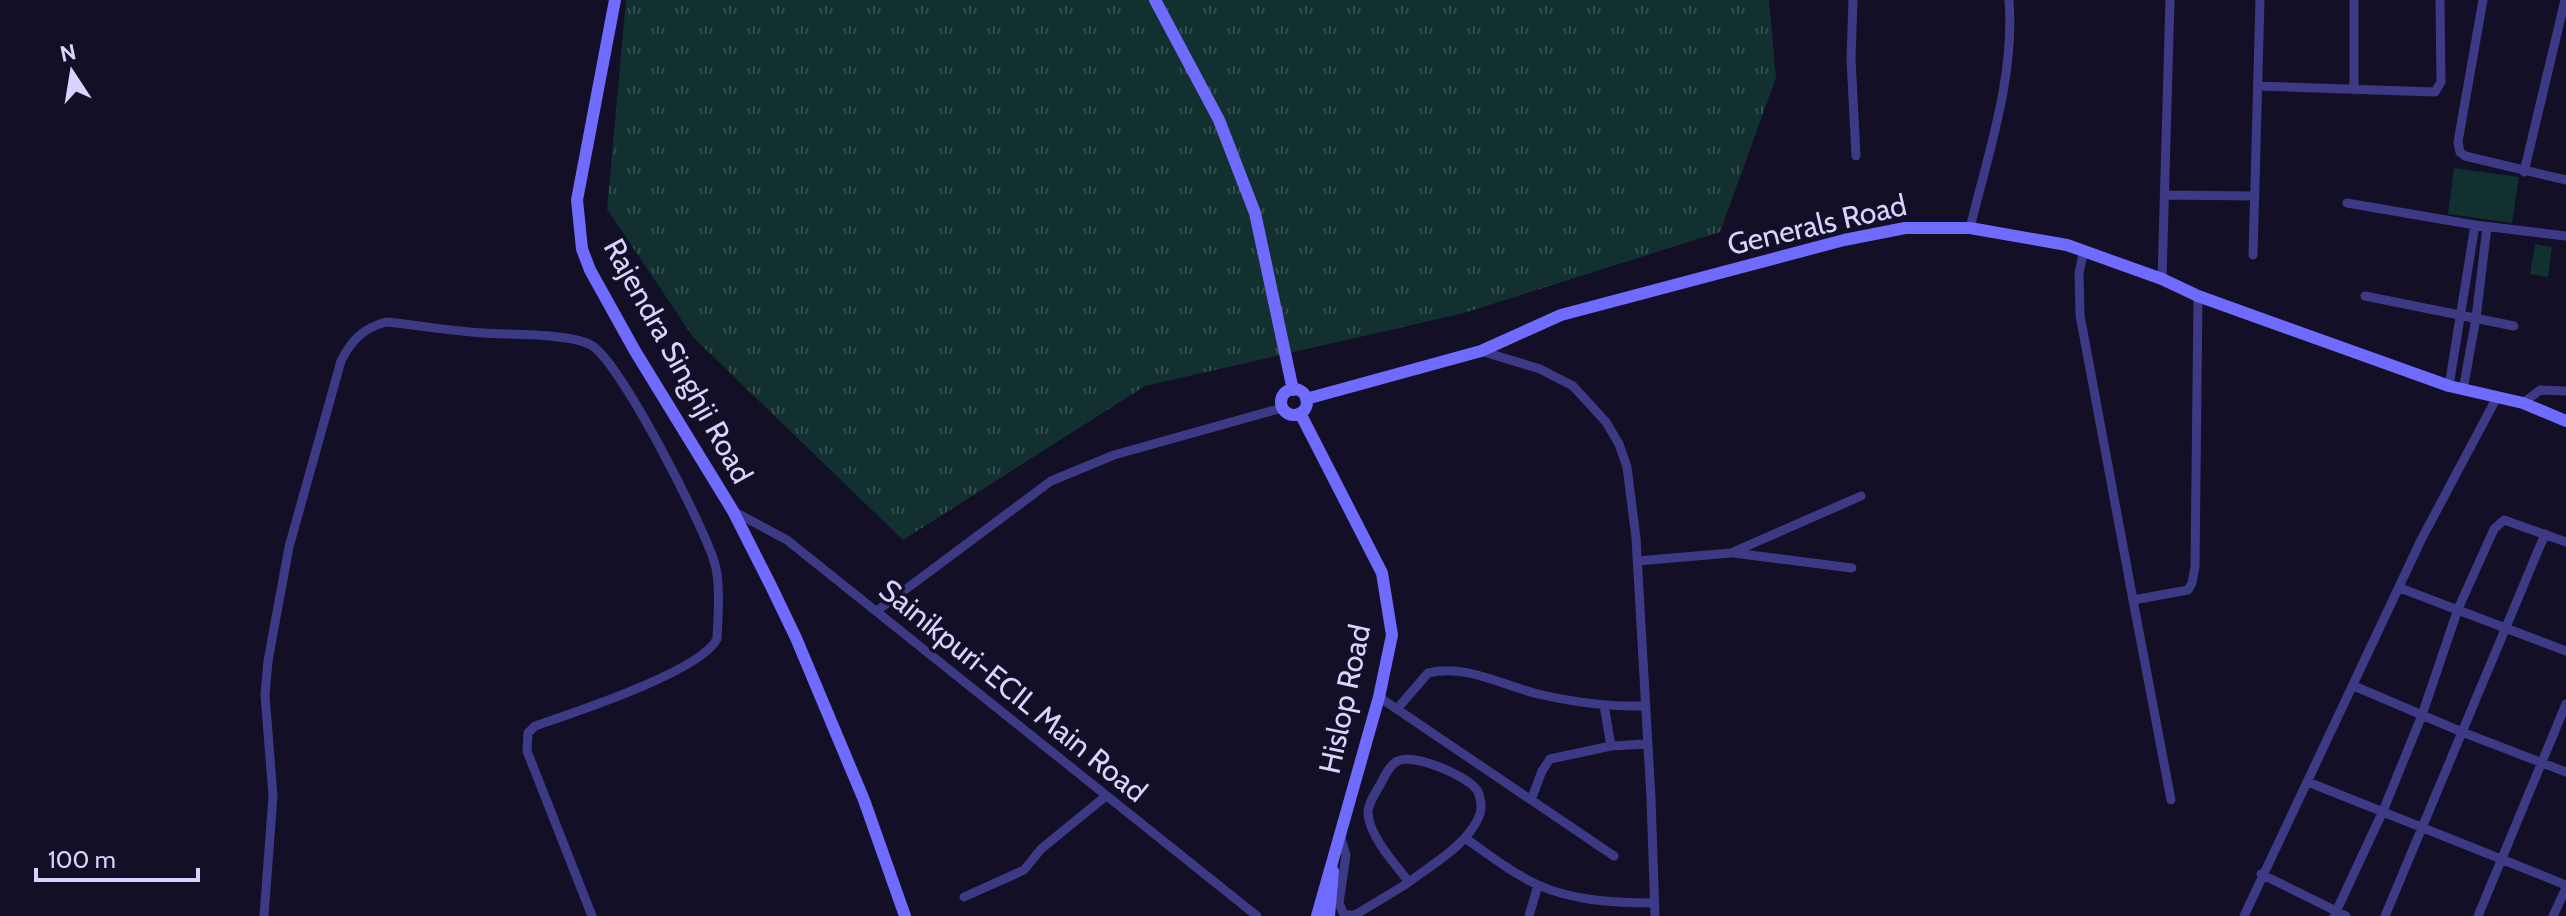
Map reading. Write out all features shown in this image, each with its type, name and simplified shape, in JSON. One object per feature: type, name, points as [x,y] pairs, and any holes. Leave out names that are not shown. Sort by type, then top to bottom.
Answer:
[{"type":"street","name":"Rajendra Singhji Road","points":[[615,0],[577,200],[582,249],[590,270],[635,351],[733,511],[796,638],[864,800],[905,916]]},
{"type":"street","points":[[1155,0],[1219,120],[1255,213],[1293,390]]},
{"type":"street","points":[[1853,0],[1851,59],[1856,156]]},
{"type":"street","points":[[1970,228],[2005,88],[2010,34],[2009,0]]},
{"type":"street","points":[[2162,279],[2170,0]]},
{"type":"street","points":[[2253,255],[2260,0]]},
{"type":"street","points":[[2354,0],[2354,90]]},
{"type":"street","points":[[2258,86],[2435,92],[2441,82],[2440,0]]},
{"type":"street","points":[[2483,0],[2458,142],[2460,152],[2524,172],[2566,180]]},
{"type":"street","points":[[2524,172],[2565,0]]},
{"type":"street","points":[[2165,195],[2255,196]]},
{"type":"street","points":[[2347,203],[2487,227],[2566,236]]},
{"type":"street","points":[[2456,388],[2460,315],[2475,225]]},
{"type":"street","points":[[2456,388],[2476,318],[2487,227]]},
{"type":"street","name":"Generals Road","points":[[1306,399],[1481,351],[1561,315],[1854,238],[1905,228],[1970,228],[2084,250],[2198,296],[2456,388],[2523,403],[2566,421]]},
{"type":"street","points":[[2084,250],[2079,273],[2080,315],[2171,800]]},
{"type":"street","points":[[2133,600],[2188,590],[2192,583],[2195,567],[2198,296]]},
{"type":"street","points":[[2365,296],[2514,326]]},
{"type":"street","points":[[264,916],[273,796],[266,679],[281,581],[341,361],[360,334],[373,325],[386,322],[479,333],[575,339],[593,346],[624,383],[714,559],[718,584],[717,639],[713,647],[649,683],[535,726],[528,733],[527,751],[592,916]]},
{"type":"street","points":[[1481,351],[1557,376],[1573,386],[1606,422],[1619,444],[1627,467],[1637,561],[1655,916]]},
{"type":"street","points":[[1293,390],[1301,392],[1306,399],[1300,413],[1290,414],[1282,408],[1283,396],[1293,390]]},
{"type":"street","points":[[2523,403],[2540,390],[2566,391]]},
{"type":"street","points":[[2244,916],[2261,874],[2354,686],[2421,540],[2496,399]]},
{"type":"street","points":[[878,610],[1051,481],[1114,455],[1282,408]]},
{"type":"street","name":"Hislop Road","points":[[1300,413],[1382,573],[1392,635],[1379,697],[1317,916]]},
{"type":"street","points":[[1731,553],[1861,496]]},
{"type":"street","name":"Sainikpuri-ECIL Main Road","points":[[733,511],[787,540],[878,610],[1257,916]]},
{"type":"street","points":[[2335,914],[2383,811],[2422,715],[2458,609],[2494,529],[2504,520],[2566,542]]},
{"type":"street","points":[[2385,916],[2545,534]]},
{"type":"street","points":[[1637,561],[1731,553],[1852,568]]},
{"type":"street","points":[[2400,588],[2566,651]]},
{"type":"street","points":[[1397,709],[1422,677],[1455,670],[1536,693],[1604,705],[1645,706]]},
{"type":"street","points":[[2354,686],[2566,772]]},
{"type":"street","points":[[1379,697],[1614,856]]},
{"type":"street","points":[[2478,916],[2566,704]]},
{"type":"street","points":[[1604,705],[1611,746]]},
{"type":"street","points":[[1531,800],[1550,759],[1611,746],[1647,744]]},
{"type":"street","points":[[1340,835],[1346,855],[1339,903],[1344,915],[1355,915],[1409,882],[1465,838],[1479,817],[1481,807],[1477,790],[1457,775],[1425,762],[1408,759],[1394,763],[1378,787],[1368,811],[1380,844],[1409,882]]},
{"type":"street","points":[[2308,782],[2566,887],[2553,916]]},
{"type":"street","points":[[964,897],[1024,870],[1041,849],[1106,796]]},
{"type":"street","points":[[1465,838],[1538,885],[1593,900],[1654,903]]},
{"type":"street","points":[[1329,916],[1333,864]]},
{"type":"street","points":[[2261,874],[2335,914],[2346,916]]},
{"type":"street","points":[[1529,916],[1538,885]]},
{"type":"green space","points":[[626,0],[1769,0],[1776,78],[1720,232],[1464,313],[1145,386],[903,540],[693,337],[607,209]]},
{"type":"green space","points":[[2454,168],[2519,177],[2512,223],[2448,214]]},
{"type":"green space","points":[[2535,244],[2552,247],[2548,277],[2530,274]]}]
